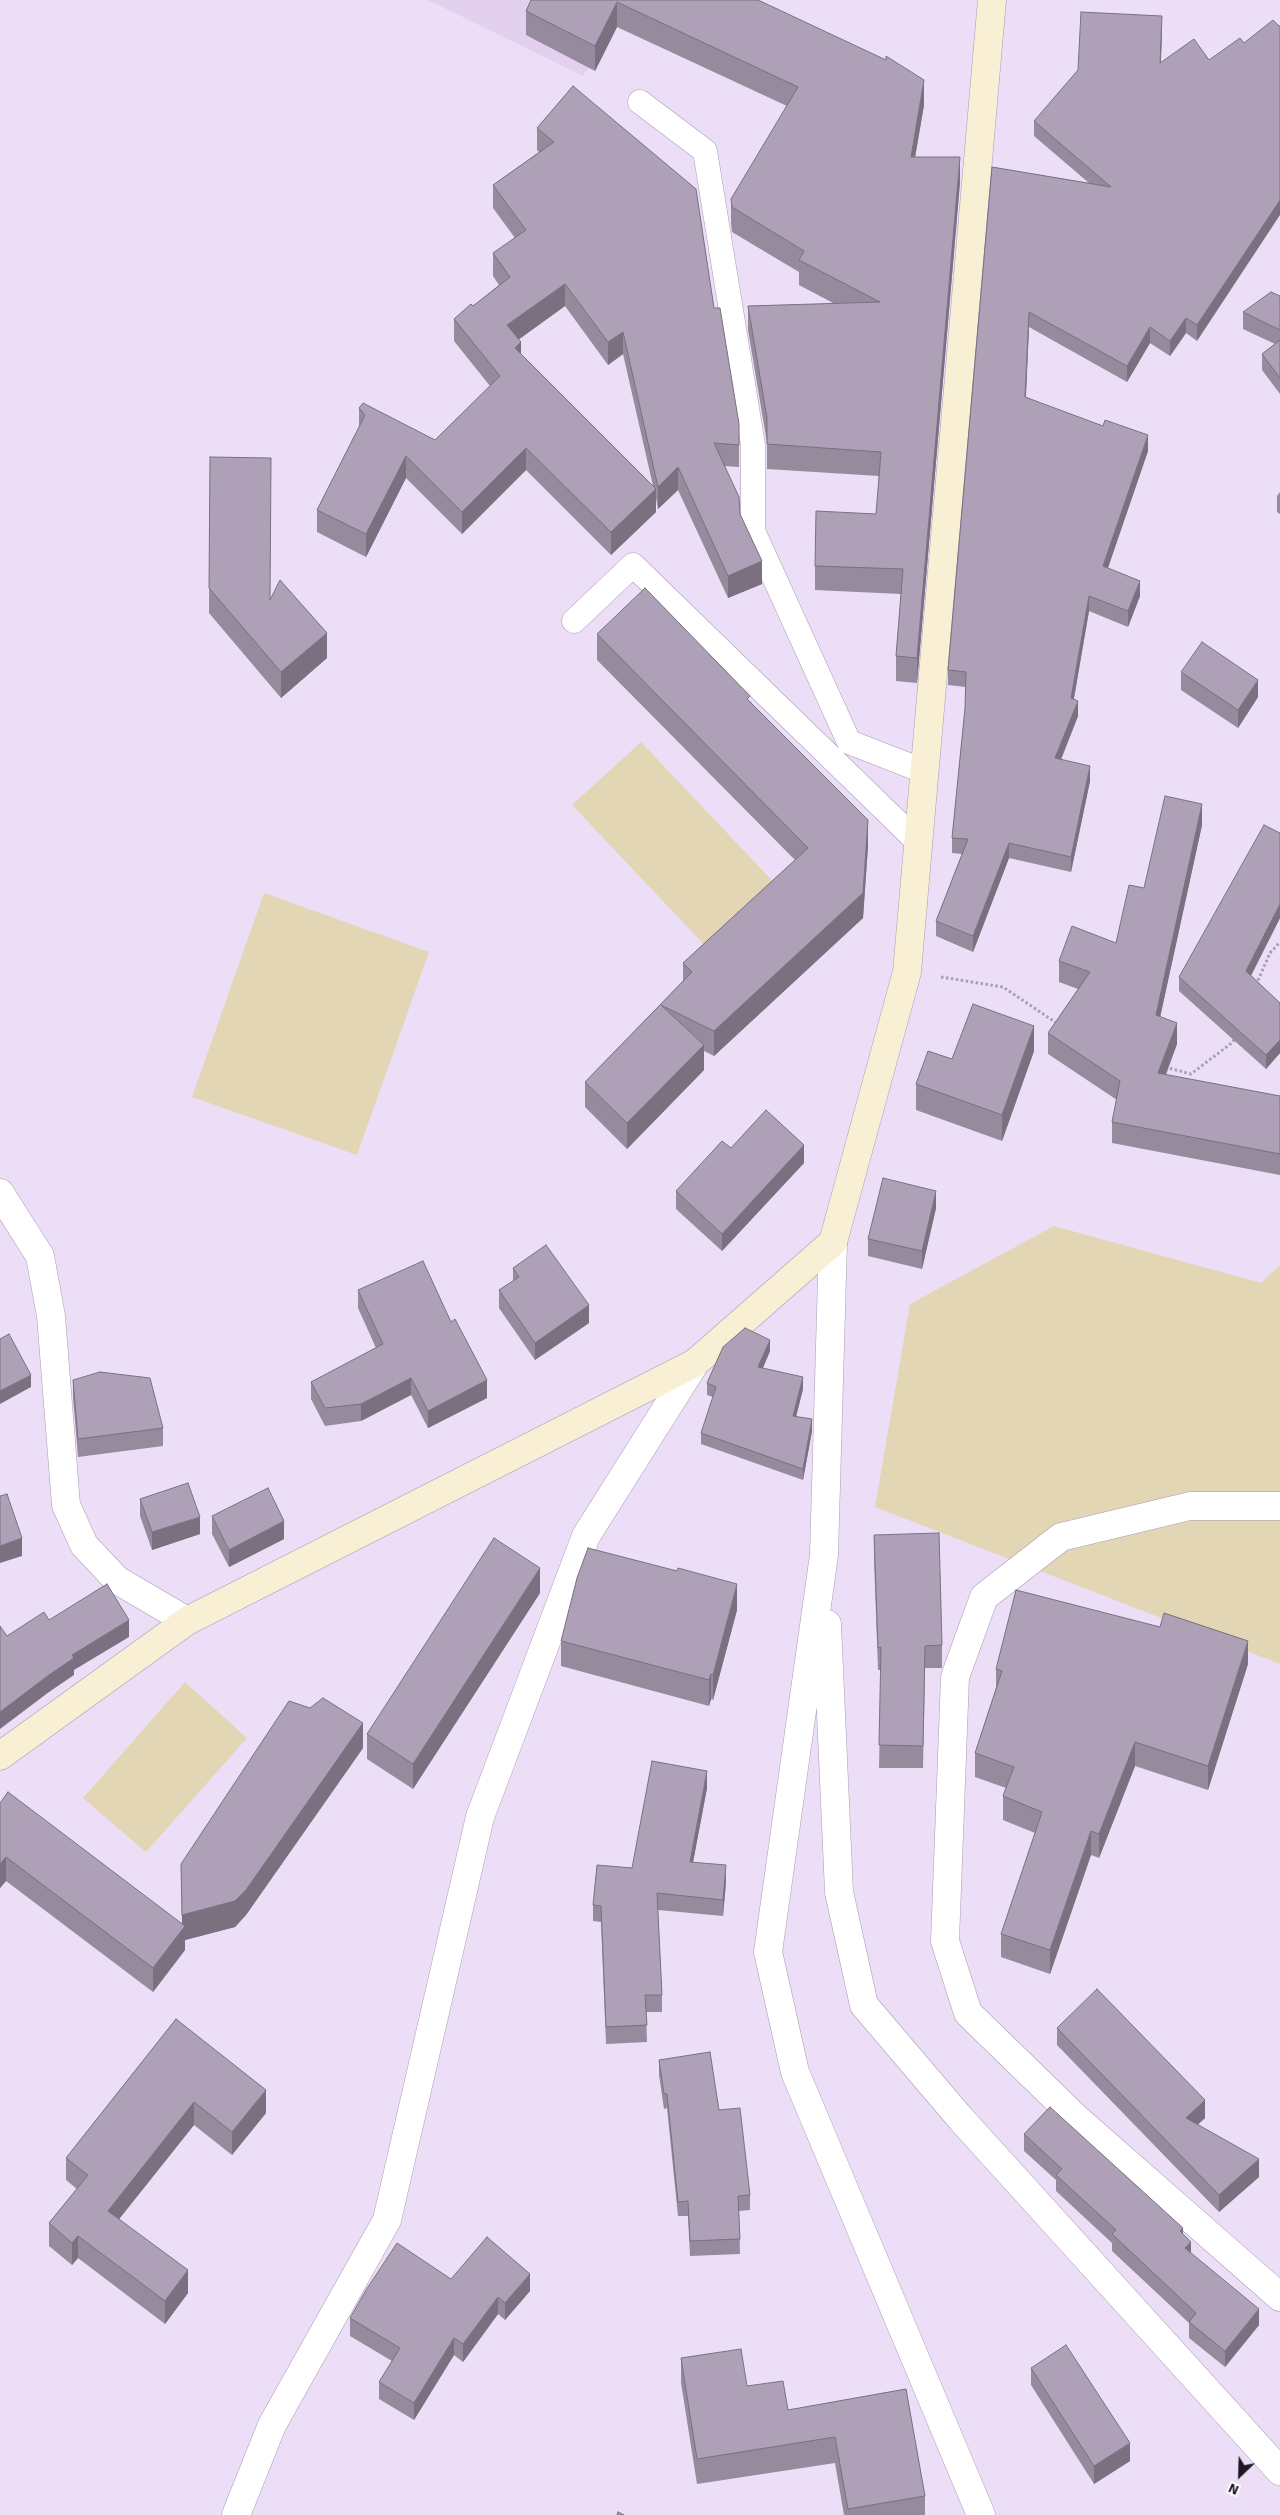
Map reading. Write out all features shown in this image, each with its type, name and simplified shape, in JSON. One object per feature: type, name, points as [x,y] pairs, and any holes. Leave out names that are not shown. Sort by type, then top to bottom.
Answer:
[{"type":"street","points":[[992,0],[920,844],[907,972],[832,1242],[824,1555],[839,1892],[864,2004],[961,2118],[1280,2471]]},
{"type":"street","points":[[0,1193],[40,1256],[51,1316],[66,1505],[84,1546],[117,1580],[187,1621]]},
{"type":"street","points":[[0,1756],[187,1621],[695,1363],[832,1242]]},
{"type":"street","points":[[236,2515],[272,2425],[387,2220],[480,1817],[586,1536],[695,1363]]},
{"type":"street","points":[[1280,1506],[1190,1506],[1061,1537],[984,1597],[956,1677],[945,1941],[968,2013],[1076,2118],[1280,2297]]},
{"type":"street","points":[[824,1555],[768,1952],[795,2072],[982,2515]]},
{"type":"lane","points":[[640,102],[705,151],[753,445],[753,531],[849,742],[926,772]]},
{"type":"lane","points":[[574,621],[633,564],[920,844]]},
{"type":"path","points":[[1255,988],[1270,953],[1280,942]]},
{"type":"path","points":[[907,972],[1003,987],[1066,1029]]},
{"type":"path","points":[[1163,1066],[1191,1074],[1233,1042],[1236,1033]]},
{"type":"shaded area","points":[[428,0],[631,0],[583,76]]},
{"type":"shaded area","points":[[641,742],[781,890],[712,953],[572,805]]},
{"type":"shaded area","points":[[264,893],[429,952],[357,1155],[192,1097]]},
{"type":"shaded area","points":[[1054,1226],[1261,1283],[1280,1265],[1280,1664],[875,1507],[910,1304]]},
{"type":"shaded area","points":[[185,1682],[247,1738],[146,1852],[83,1798]]},
{"type":"building","points":[[531,0],[758,0],[886,60],[886,56],[924,80],[911,157],[960,157],[917,658],[896,656],[903,569],[815,566],[816,511],[876,514],[881,452],[767,444],[767,418],[748,306],[880,302],[799,260],[804,251],[732,207],[731,199],[798,87],[617,2],[595,46],[526,11]]},
{"type":"building","points":[[1081,12],[1162,16],[1160,63],[1194,39],[1209,60],[1240,38],[1244,43],[1273,20],[1280,26],[1280,200],[1197,325],[1186,318],[1170,341],[1150,327],[1127,366],[1029,312],[1025,397],[1103,426],[1105,420],[1148,435],[1103,566],[1140,581],[1128,611],[1089,596],[1071,698],[1078,701],[1055,758],[1090,766],[1071,857],[1009,843],[973,936],[936,921],[968,839],[952,838],[965,708],[966,672],[948,670],[992,167],[1111,187],[1034,121],[1078,70]]},
{"type":"building","points":[[573,86],[696,189],[714,308],[720,308],[739,424],[739,445],[714,443],[739,497],[740,514],[762,561],[728,576],[678,467],[658,487],[623,332],[608,342],[565,284],[507,325],[521,342],[515,348],[656,489],[611,532],[526,448],[462,512],[406,456],[366,534],[317,510],[365,415],[359,408],[363,403],[435,440],[500,376],[454,319],[471,304],[473,306],[510,277],[493,253],[526,230],[493,185],[554,142],[537,128]]},
{"type":"building","points":[[1271,292],[1280,296],[1280,330],[1243,312]]},
{"type":"building","points":[[1280,340],[1280,378],[1262,354]]},
{"type":"building","points":[[210,457],[271,458],[270,600],[280,580],[327,633],[281,672],[209,588]]},
{"type":"building","points":[[645,588],[750,696],[747,699],[868,820],[863,893],[714,1031],[661,1005],[704,1045],[627,1123],[585,1082],[692,972],[683,963],[808,848],[597,634]]},
{"type":"building","points":[[1202,642],[1258,680],[1238,710],[1181,672]]},
{"type":"building","points":[[1165,796],[1202,804],[1156,1015],[1177,1023],[1158,1073],[1280,1096],[1280,1154],[1112,1122],[1120,1081],[1048,1033],[1090,972],[1059,961],[1072,926],[1116,943],[1129,885],[1144,888]]},
{"type":"building","points":[[1264,825],[1280,833],[1280,904],[1246,971],[1280,1003],[1280,1040],[1266,1055],[1179,977]]},
{"type":"building","points":[[973,1004],[1034,1026],[1002,1115],[916,1084],[928,1051],[952,1059]]},
{"type":"building","points":[[766,1110],[804,1145],[722,1234],[676,1191],[722,1141],[731,1148]]},
{"type":"building","points":[[883,1178],[936,1191],[922,1251],[868,1239]]},
{"type":"building","points":[[546,1245],[589,1305],[535,1343],[499,1290],[519,1277],[513,1268]]},
{"type":"building","points":[[423,1261],[451,1322],[455,1319],[487,1380],[428,1411],[411,1378],[361,1404],[325,1408],[311,1382],[383,1344],[358,1290]]},
{"type":"building","points":[[745,1328],[770,1340],[758,1367],[803,1377],[793,1416],[812,1419],[803,1469],[701,1433],[716,1387],[707,1383],[723,1347]]},
{"type":"building","points":[[9,1334],[31,1375],[0,1391],[0,1339]]},
{"type":"building","points":[[100,1372],[150,1378],[163,1428],[78,1439],[73,1380]]},
{"type":"building","points":[[188,1483],[200,1517],[152,1532],[140,1499]]},
{"type":"building","points":[[268,1488],[284,1521],[229,1550],[212,1516]]},
{"type":"building","points":[[7,1494],[22,1538],[0,1546],[0,1496]]},
{"type":"building","points":[[939,1533],[942,1645],[925,1646],[923,1746],[879,1745],[881,1647],[878,1648],[874,1535]]},
{"type":"building","points":[[494,1538],[540,1568],[413,1764],[367,1734]]},
{"type":"building","points":[[588,1548],[677,1571],[678,1568],[737,1584],[713,1675],[711,1674],[709,1680],[561,1641],[577,1578]]},
{"type":"building","points":[[107,1584],[129,1620],[72,1655],[74,1658],[0,1712],[0,1626],[7,1636],[44,1612],[49,1620]]},
{"type":"building","points":[[1016,1590],[1160,1627],[1164,1613],[1248,1641],[1208,1766],[1135,1742],[1099,1834],[1091,1831],[1050,1950],[1001,1934],[1042,1812],[1003,1796],[1014,1767],[975,1753],[1002,1671],[996,1669]]},
{"type":"building","points":[[323,1698],[363,1723],[246,1890],[235,1901],[182,1915],[181,1864],[289,1701],[310,1708]]},
{"type":"building","points":[[652,1761],[707,1771],[690,1862],[726,1865],[723,1900],[657,1893],[662,1995],[645,1995],[647,2025],[606,2027],[601,1906],[593,1905],[597,1865],[632,1868]]},
{"type":"building","points":[[8,1792],[185,1926],[153,1968],[6,1857],[0,1864],[0,1803]]},
{"type":"building","points":[[1097,1989],[1205,2100],[1186,2118],[1259,2159],[1219,2195],[1057,2028]]},
{"type":"building","points":[[176,2019],[266,2090],[232,2132],[194,2102],[108,2211],[188,2270],[165,2301],[78,2236],[72,2243],[49,2223],[88,2175],[66,2158]]},
{"type":"building","points":[[710,2052],[719,2110],[740,2108],[750,2195],[738,2196],[740,2239],[690,2241],[688,2201],[678,2202],[667,2094],[664,2094],[659,2060]]},
{"type":"building","points":[[1050,2107],[1183,2228],[1180,2231],[1191,2242],[1185,2248],[1259,2309],[1225,2351],[1189,2322],[1196,2313],[1112,2234],[1116,2230],[1056,2175],[1062,2169],[1024,2134]]},
{"type":"building","points":[[487,2237],[530,2274],[505,2303],[498,2297],[463,2344],[454,2338],[414,2403],[379,2382],[400,2348],[350,2318],[397,2243],[451,2279]]},
{"type":"building","points":[[1066,2345],[1130,2443],[1094,2466],[1031,2368]]},
{"type":"building","points":[[741,2349],[747,2386],[783,2381],[788,2410],[906,2389],[925,2496],[848,2509],[835,2437],[697,2459],[681,2358]]}]
